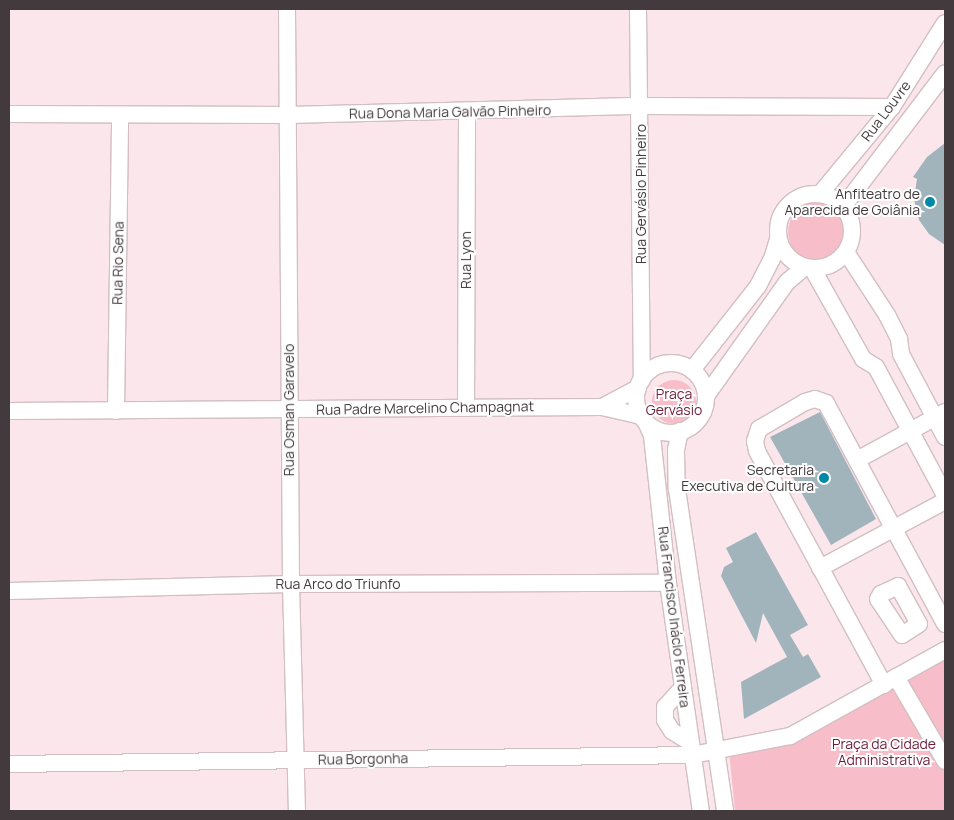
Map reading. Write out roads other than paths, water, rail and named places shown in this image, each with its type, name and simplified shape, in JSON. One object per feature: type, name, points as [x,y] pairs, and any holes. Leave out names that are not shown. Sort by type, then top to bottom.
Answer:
[{"type":"street","name":"Rua Osman Garavelo","points":[[287,9],[291,584],[297,811]]},
{"type":"street","name":"Rua Gervásio Pinheiro","points":[[638,9],[640,384]]},
{"type":"street","name":"Rua Louvre","points":[[820,194],[892,107],[945,23]]},
{"type":"street","name":"Rua Louvre","points":[[843,207],[945,73]]},
{"type":"street","name":"Rua Dona Maria Galvão Pinheiro","points":[[9,114],[288,115],[467,112],[640,106],[892,107]]},
{"type":"street","name":"Rua Lyon","points":[[466,408],[467,112]]},
{"type":"street","name":"Rua Rio Sena","points":[[116,411],[120,114]]},
{"type":"street","points":[[692,370],[758,286],[772,259],[778,239],[779,221],[788,206],[802,196],[820,194],[843,207],[852,229],[846,252],[831,265],[808,268],[787,282],[706,396],[702,414],[689,428],[680,432],[662,431],[644,420],[636,404],[640,384],[661,365],[679,364],[692,370],[704,386],[706,396]]},
{"type":"street","points":[[778,239],[790,260],[808,268],[863,360],[876,367],[945,495]]},
{"type":"street","points":[[846,252],[887,315],[899,339],[901,354],[940,415],[945,437]]},
{"type":"street","points":[[876,367],[901,354]]},
{"type":"street","name":"Rua Padre Marcelino Champagnat","points":[[602,406],[640,384]]},
{"type":"street","points":[[945,624],[830,408],[821,400],[804,402],[759,429],[755,437],[757,451],[820,568],[890,681],[945,761]]},
{"type":"street","name":"Rua Padre Marcelino Champagnat","points":[[9,411],[602,406],[644,420]]},
{"type":"street","points":[[857,460],[940,415]]},
{"type":"street","name":"Rua Francisco Inácio Ferreira","points":[[644,420],[652,436],[668,583],[701,811]]},
{"type":"street","name":"Rua Francisco Inácio Ferreira","points":[[680,432],[676,450],[677,489],[725,811]]},
{"type":"street","points":[[820,568],[945,501]]},
{"type":"street","name":"Rua Arco do Triunfo","points":[[9,591],[291,584],[668,583]]},
{"type":"street","points":[[909,603],[928,593]]},
{"type":"street","name":"Rua Borgonha","points":[[9,764],[295,760],[692,749],[717,752],[790,736],[945,650]]},
{"type":"street","points":[[683,687],[665,707],[665,720],[672,731],[692,749]]},
{"type":"place","name":"Anfiteatro de Aparecida de Goiânia","points":[[930,202]]},
{"type":"place","name":"Secretaria Executiva de Cultura","points":[[824,478]]},
{"type":"park label","name":"Praça Gervásio","points":[[674,402]]},
{"type":"park label","name":"Praça da Cidade Administrativa","points":[[884,752]]}]
